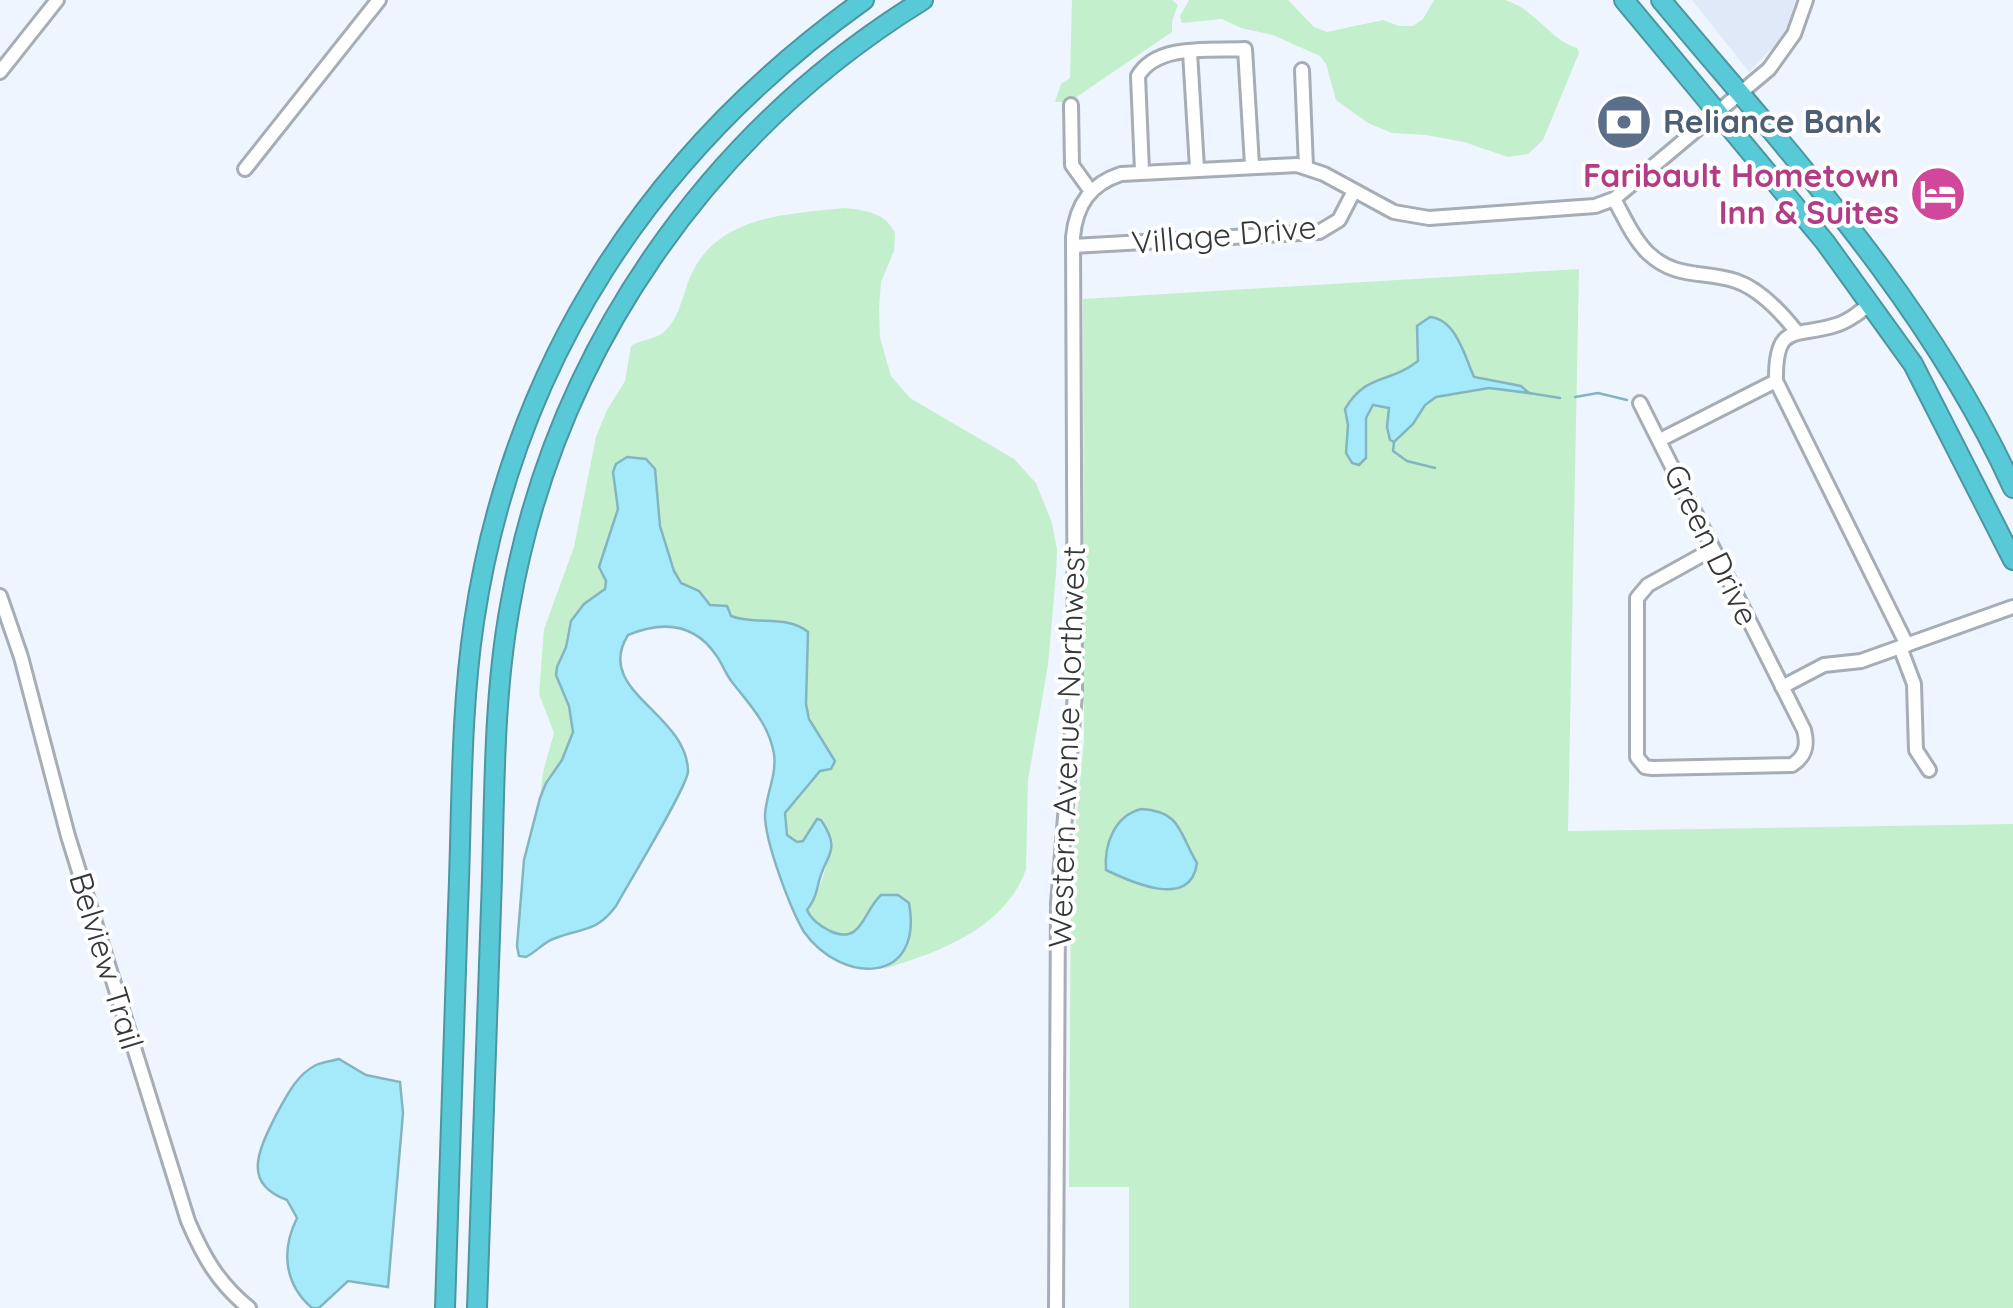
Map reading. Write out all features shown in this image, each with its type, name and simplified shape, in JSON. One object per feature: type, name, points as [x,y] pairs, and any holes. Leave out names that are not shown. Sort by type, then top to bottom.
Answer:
[{"type":"highway","points":[[444,1308],[466,689],[474,619],[496,515],[543,384],[594,286],[631,228],[681,164],[760,81],[851,0]]},
{"type":"highway","points":[[760,81],[864,0]]},
{"type":"highway","points":[[477,1308],[500,686],[510,605],[532,510],[556,440],[590,361],[615,314],[687,209],[748,139],[813,78],[923,0]]},
{"type":"highway","points":[[866,38],[939,0]]},
{"type":"highway","points":[[1624,0],[1871,304],[1929,392],[2013,560]]},
{"type":"highway","points":[[1661,0],[1742,94],[1908,303],[1970,405],[2013,488]]},
{"type":"street","points":[[0,72],[57,0]]},
{"type":"street","points":[[1071,106],[1072,165],[1090,190],[1116,175],[1288,164],[1306,167],[1394,212],[1434,218],[1580,209],[1614,199],[1742,94],[1784,51],[1806,0]]},
{"type":"street","points":[[246,169],[304,84],[374,2]]},
{"type":"street","points":[[1142,172],[1138,76],[1143,68],[1164,54],[1245,48],[1252,165]]},
{"type":"street","points":[[1190,52],[1197,168]]},
{"type":"street","points":[[1302,70],[1306,167]]},
{"type":"street","name":"Western Avenue Northwest","points":[[1056,1308],[1059,877],[1075,694],[1073,246],[1077,214],[1090,190]]},
{"type":"street","name":"Village Drive","points":[[1073,246],[1319,232],[1338,220],[1354,190]]},
{"type":"street","points":[[1614,199],[1650,255],[1682,273],[1727,278],[1745,285],[1760,294],[1796,331]]},
{"type":"street","points":[[1871,304],[1838,324],[1796,331],[1780,347],[1776,381],[1904,646],[1914,684],[1916,750],[1929,770]]},
{"type":"street","points":[[1660,440],[1776,381]]},
{"type":"street","name":"Green Drive","points":[[1640,403],[1660,440],[1806,739],[1799,767],[1652,768],[1645,767],[1637,757],[1637,598],[1648,585],[1713,549]]},
{"type":"street","name":"Belview Trail","points":[[0,596],[21,658],[68,836],[183,1208],[208,1264],[227,1289],[249,1308]]},
{"type":"street","points":[[1782,687],[1832,663],[1861,661],[2013,607]]},
{"type":"shaded area","points":[[1692,0],[1795,0],[1779,41],[1749,72]]},
{"type":"green space","points":[[1072,0],[1172,0],[1178,5],[1172,32],[1069,102],[1055,102],[1061,84],[1070,78]]},
{"type":"green space","points":[[1189,0],[1288,0],[1314,27],[1327,32],[1383,20],[1413,26],[1423,19],[1434,0],[1505,0],[1525,10],[1579,53],[1543,140],[1528,154],[1508,157],[1464,142],[1392,133],[1368,123],[1336,100],[1320,56],[1273,35],[1222,19],[1182,23],[1180,16]]},
{"type":"green space","points":[[845,208],[880,217],[895,233],[894,251],[881,282],[879,309],[880,338],[891,376],[910,398],[1014,459],[1036,483],[1052,523],[1057,550],[1048,665],[1028,780],[1026,869],[1003,907],[968,935],[883,969],[894,962],[893,895],[855,931],[846,934],[823,927],[808,916],[807,910],[829,857],[828,833],[817,819],[803,841],[787,836],[785,813],[820,771],[827,768],[832,754],[812,723],[808,709],[808,632],[788,624],[732,616],[727,606],[710,605],[679,581],[666,550],[657,487],[619,502],[600,562],[605,589],[569,625],[558,674],[572,715],[572,737],[540,798],[554,733],[539,694],[544,629],[574,547],[596,437],[625,381],[631,346],[657,336],[670,325],[691,275],[703,255],[719,240],[757,221]]},
{"type":"green space","points":[[1579,269],[1568,831],[2013,824],[2013,1308],[1129,1308],[1129,1187],[1069,1187],[1071,876],[1084,739],[1083,299]]},
{"type":"water","points":[[1430,317],[1447,324],[1453,332],[1474,377],[1521,386],[1529,393],[1489,388],[1436,397],[1394,442],[1387,427],[1389,408],[1373,405],[1366,418],[1366,458],[1359,465],[1352,463],[1346,453],[1345,409],[1370,384],[1418,361],[1417,326]]},
{"type":"water","points":[[627,457],[646,459],[655,469],[660,526],[681,583],[699,591],[710,605],[727,606],[731,616],[791,623],[808,632],[809,719],[835,761],[831,769],[820,771],[785,813],[787,835],[797,842],[803,841],[817,819],[831,839],[830,852],[807,910],[826,929],[849,934],[861,925],[881,895],[898,895],[909,903],[910,930],[904,950],[892,962],[876,968],[858,968],[820,949],[804,932],[779,875],[766,827],[775,762],[768,733],[707,644],[687,631],[665,627],[628,635],[620,655],[622,672],[684,751],[686,780],[608,915],[594,926],[549,941],[526,957],[519,956],[524,860],[540,798],[573,732],[557,667],[571,621],[584,604],[605,589],[606,581],[599,567],[618,509],[613,472],[616,464]]},
{"type":"water","points":[[1141,809],[1165,814],[1178,826],[1197,863],[1184,886],[1159,889],[1106,870],[1113,833],[1124,818]]},
{"type":"water","points":[[339,1059],[366,1075],[400,1082],[403,1113],[388,1287],[348,1281],[319,1308],[312,1308],[296,1288],[288,1266],[289,1242],[297,1218],[287,1200],[263,1184],[258,1164],[270,1127],[297,1080],[316,1065]]},
{"type":"waterway","points":[[1529,393],[1560,398]]},
{"type":"waterway","points":[[1575,397],[1598,393],[1627,400]]},
{"type":"waterway","points":[[1394,442],[1393,451],[1407,461],[1435,468]]},
{"type":"place","name":"Reliance Bank","points":[[1624,122]]},
{"type":"place","name":"Faribault Hometown Inn & Suites","points":[[1938,194]]}]
